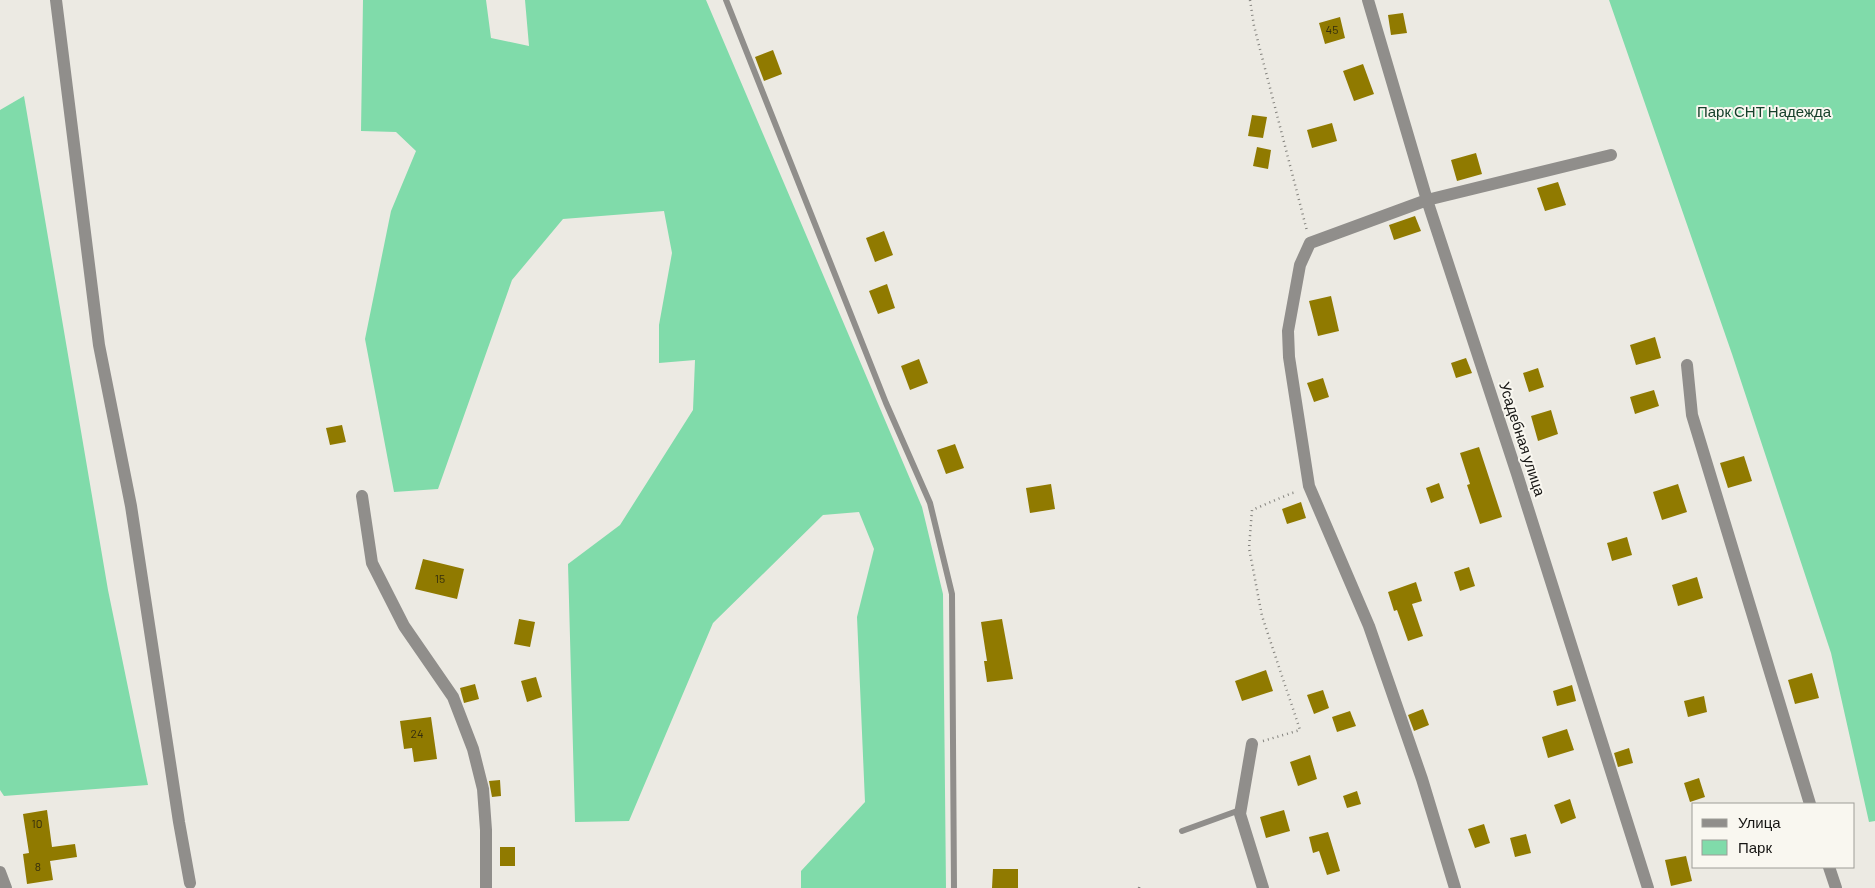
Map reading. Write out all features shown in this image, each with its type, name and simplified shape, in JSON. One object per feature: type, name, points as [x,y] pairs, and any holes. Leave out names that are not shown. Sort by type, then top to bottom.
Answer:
[{"type":"street","points":[[56,0],[99,345],[130,506],[179,822],[191,885]]},
{"type":"street","name":"Усадебная улица","points":[[1368,0],[1427,200],[1517,474],[1648,888]]},
{"type":"street","points":[[1455,888],[1422,779],[1368,626],[1311,490],[1289,357],[1288,331],[1300,265],[1310,243],[1427,200],[1611,155]]},
{"type":"street","points":[[1687,365],[1692,415],[1810,803]]},
{"type":"street","points":[[362,496],[372,563],[404,626],[452,697],[473,750],[483,789],[486,830],[486,888]]},
{"type":"street","points":[[1252,744],[1240,810],[1263,888]]},
{"type":"street","points":[[1829,868],[1836,888]]},
{"type":"street","points":[[0,872],[6,888]]},
{"type":"lane","points":[[726,0],[886,403],[930,503],[952,594],[954,888]]},
{"type":"lane","points":[[1182,831],[1240,810]]},
{"type":"path","points":[[1250,0],[1254,26],[1310,243]]},
{"type":"path","points":[[1252,744],[1300,730],[1262,616],[1249,548],[1252,510],[1292,493],[1311,490]]},
{"type":"path","points":[[1139,888],[1140,884]]},
{"type":"green space","points":[[363,0],[486,0],[491,38],[529,46],[525,0],[706,0],[922,507],[943,594],[946,888],[801,888],[801,871],[865,802],[857,617],[874,549],[859,512],[823,515],[713,623],[629,821],[575,822],[568,564],[620,525],[693,410],[695,360],[659,363],[659,325],[672,253],[664,211],[563,219],[512,280],[438,489],[394,492],[365,339],[391,211],[416,151],[396,132],[361,131]]},
{"type":"green space","name":"Парк СНТ Надежда","points":[[1609,0],[1875,0],[1875,821],[1869,822],[1831,653],[1732,354]]},
{"type":"green space","points":[[24,96],[108,590],[148,785],[4,796],[0,790],[0,110]]},
{"type":"building","points":[[1403,13],[1407,33],[1391,35],[1388,15]]},
{"type":"building","points":[[1340,17],[1345,38],[1325,44],[1319,23]]},
{"type":"building","points":[[773,50],[782,74],[764,81],[755,57]]},
{"type":"building","points":[[1363,64],[1374,94],[1354,101],[1343,71]]},
{"type":"building","points":[[1252,115],[1267,117],[1263,138],[1248,136]]},
{"type":"building","points":[[1332,123],[1337,141],[1312,148],[1307,130]]},
{"type":"building","points":[[1257,147],[1271,150],[1268,169],[1253,166]]},
{"type":"building","points":[[1476,153],[1482,174],[1457,181],[1451,160]]},
{"type":"building","points":[[1558,182],[1566,205],[1545,211],[1537,188]]},
{"type":"building","points":[[1415,216],[1421,231],[1394,240],[1389,225]]},
{"type":"building","points":[[884,231],[893,255],[875,262],[866,238]]},
{"type":"building","points":[[887,284],[895,308],[878,314],[869,291]]},
{"type":"building","points":[[1331,296],[1339,331],[1318,336],[1309,301]]},
{"type":"building","points":[[1655,337],[1661,358],[1636,365],[1630,345]]},
{"type":"building","points":[[1466,358],[1472,373],[1456,378],[1451,363]]},
{"type":"building","points":[[919,359],[928,383],[910,390],[901,366]]},
{"type":"building","points":[[1538,368],[1544,387],[1529,392],[1523,373]]},
{"type":"building","points":[[1323,378],[1329,397],[1314,402],[1307,383]]},
{"type":"building","points":[[1654,390],[1659,406],[1635,414],[1630,397]]},
{"type":"building","points":[[1551,410],[1558,434],[1538,441],[1531,416]]},
{"type":"building","points":[[342,425],[346,442],[330,445],[326,428]]},
{"type":"building","points":[[955,444],[964,468],[946,474],[937,450]]},
{"type":"building","points":[[1479,447],[1502,517],[1480,524],[1467,485],[1470,484],[1460,453]]},
{"type":"building","points":[[1744,456],[1752,481],[1728,488],[1720,463]]},
{"type":"building","points":[[1439,483],[1444,498],[1431,503],[1426,488]]},
{"type":"building","points":[[1051,484],[1055,509],[1030,513],[1026,488]]},
{"type":"building","points":[[1678,484],[1687,512],[1662,520],[1653,492]]},
{"type":"building","points":[[1301,502],[1306,518],[1287,524],[1282,509]]},
{"type":"building","points":[[1627,537],[1632,555],[1612,561],[1607,543]]},
{"type":"building","points":[[423,559],[464,569],[457,599],[415,589]]},
{"type":"building","points":[[1469,567],[1475,586],[1460,591],[1454,572]]},
{"type":"building","points":[[1697,577],[1703,598],[1678,606],[1672,585]]},
{"type":"building","points":[[1416,582],[1422,601],[1412,604],[1423,636],[1408,641],[1397,610],[1394,611],[1388,592]]},
{"type":"building","points":[[519,619],[535,622],[530,647],[514,644]]},
{"type":"building","points":[[1002,619],[1013,679],[987,682],[984,661],[987,661],[981,622]]},
{"type":"building","points":[[1266,670],[1273,691],[1242,701],[1235,681]]},
{"type":"building","points":[[1812,673],[1819,698],[1795,704],[1788,680]]},
{"type":"building","points":[[536,677],[542,697],[527,702],[521,681]]},
{"type":"building","points":[[475,684],[479,699],[464,703],[460,688]]},
{"type":"building","points":[[1572,685],[1576,701],[1557,706],[1553,691]]},
{"type":"building","points":[[1323,690],[1329,708],[1314,714],[1307,695]]},
{"type":"building","points":[[1704,696],[1707,712],[1688,717],[1684,701]]},
{"type":"building","points":[[1423,709],[1429,725],[1414,731],[1408,715]]},
{"type":"building","points":[[1350,711],[1356,726],[1337,732],[1332,717]]},
{"type":"building","points":[[431,717],[437,759],[414,762],[412,748],[404,749],[400,721]]},
{"type":"building","points":[[1567,729],[1574,750],[1548,758],[1542,737]]},
{"type":"building","points":[[1629,748],[1633,763],[1618,767],[1614,753]]},
{"type":"building","points":[[1310,755],[1317,779],[1298,786],[1290,762]]},
{"type":"building","points":[[1699,778],[1705,797],[1690,802],[1684,783]]},
{"type":"building","points":[[500,780],[501,796],[492,797],[489,781]]},
{"type":"building","points":[[1357,791],[1361,804],[1347,808],[1343,796]]},
{"type":"building","points":[[1570,799],[1576,818],[1561,824],[1554,805]]},
{"type":"building","points":[[47,810],[52,847],[75,844],[77,857],[50,861],[53,880],[27,884],[23,854],[29,853],[23,814]]},
{"type":"building","points":[[1284,810],[1290,831],[1266,838],[1260,817]]},
{"type":"building","points":[[1484,824],[1490,843],[1475,848],[1468,829]]},
{"type":"building","points":[[1328,832],[1340,871],[1327,875],[1319,851],[1313,853],[1309,837]]},
{"type":"building","points":[[1526,834],[1531,853],[1515,857],[1510,838]]},
{"type":"building","points":[[500,847],[515,847],[515,866],[500,866]]},
{"type":"building","points":[[1686,856],[1692,881],[1671,886],[1665,860]]},
{"type":"building","points":[[993,869],[1018,869],[1018,888],[992,888]]}]
